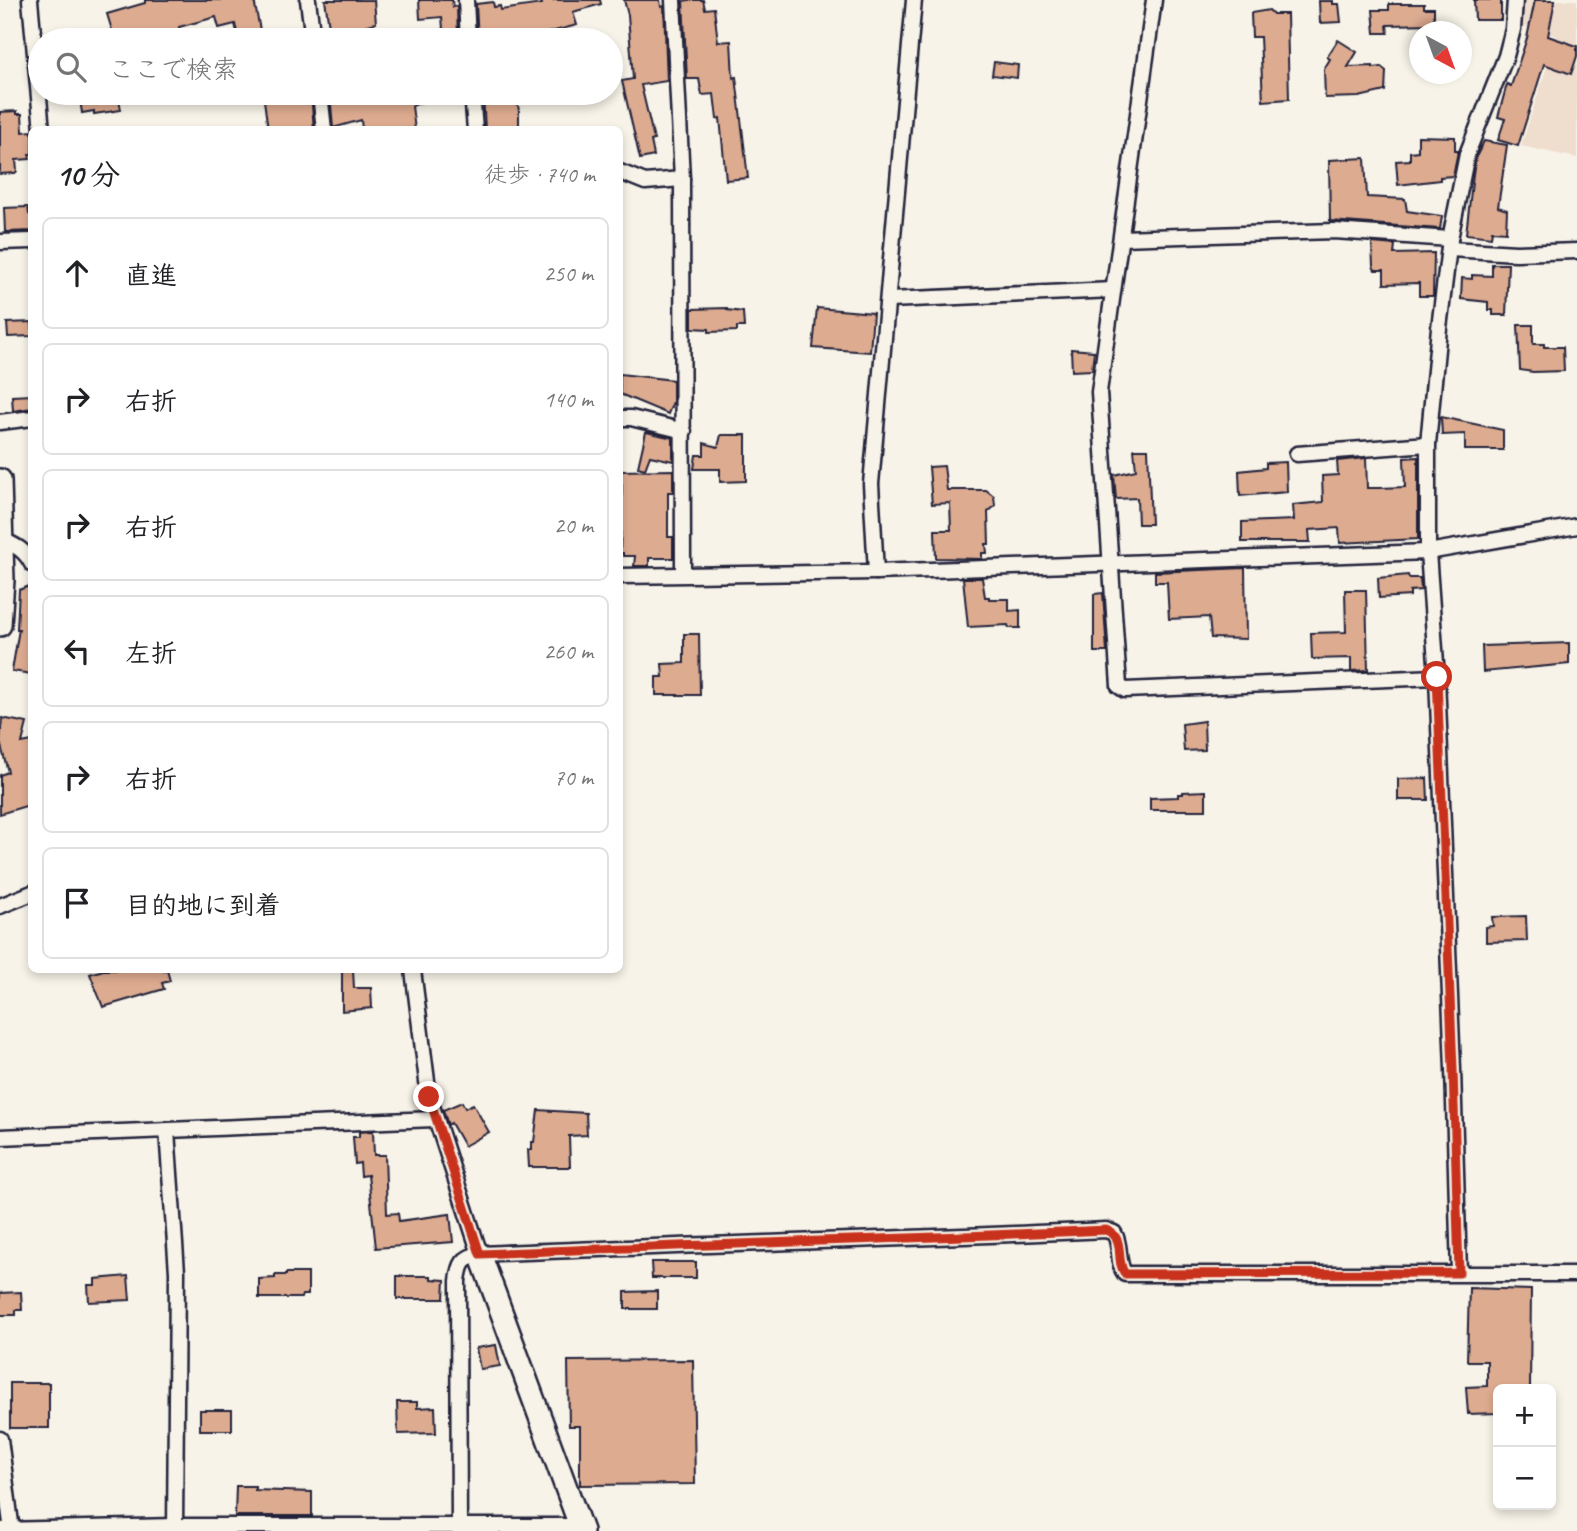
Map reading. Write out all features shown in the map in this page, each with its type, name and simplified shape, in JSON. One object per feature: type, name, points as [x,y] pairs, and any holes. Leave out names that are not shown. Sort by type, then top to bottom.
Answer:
[{"type":"street","points":[[30,0],[33,28]]},
{"type":"street","points":[[309,0],[312,28]]},
{"type":"street","points":[[466,0],[467,28]]},
{"type":"street","points":[[673,0],[682,178],[683,574]]},
{"type":"street","points":[[876,572],[871,485],[914,0]]},
{"type":"street","points":[[1154,0],[1099,392],[1117,682],[1121,689],[1437,677]]},
{"type":"street","points":[[1459,1273],[1437,677],[1429,552],[1429,444],[1439,328],[1450,244],[1467,154],[1506,55],[1513,29],[1515,0]]},
{"type":"street","points":[[40,105],[42,126]]},
{"type":"street","points":[[321,105],[324,126]]},
{"type":"street","points":[[473,105],[475,126]]},
{"type":"street","points":[[623,173],[645,182],[682,178]]},
{"type":"street","points":[[1121,238],[1334,230],[1516,253],[1577,251]]},
{"type":"street","points":[[0,242],[28,241]]},
{"type":"street","points":[[889,300],[1113,290]]},
{"type":"street","points":[[0,422],[28,418]]},
{"type":"street","points":[[623,418],[684,431]]},
{"type":"street","points":[[1297,454],[1429,444]]},
{"type":"street","points":[[0,480],[0,625]]},
{"type":"street","points":[[623,576],[876,572],[1429,552],[1577,526]]},
{"type":"street","points":[[2,551],[19,548],[28,556]]},
{"type":"street","points":[[0,906],[28,895]]},
{"type":"street","points":[[0,1438],[8,1530],[581,1528],[480,1254],[434,1119],[412,973]]},
{"type":"street","points":[[0,1138],[434,1119]]},
{"type":"street","points":[[167,1132],[177,1272],[175,1528]]},
{"type":"street","points":[[459,1529],[458,1281],[462,1263],[469,1256],[698,1243],[901,1240],[1106,1230],[1114,1233],[1119,1242],[1120,1268],[1125,1274],[1577,1274]]},
{"type":"shaded area","points":[[1521,0],[1577,0],[1577,158],[1521,146],[1557,36],[1518,25]]},
{"type":"building","points":[[145,0],[254,0],[260,28],[236,28],[235,24],[219,28],[216,17],[179,28],[111,28],[107,14],[145,3]]},
{"type":"building","points":[[325,0],[374,0],[376,23],[367,25],[368,28],[329,28]]},
{"type":"building","points":[[419,0],[452,0],[453,7],[457,6],[458,28],[443,28],[442,17],[420,19]]},
{"type":"building","points":[[541,0],[600,0],[601,4],[573,12],[577,25],[566,28],[477,28],[476,4],[493,2],[494,7],[500,6],[501,10],[542,4]]},
{"type":"building","points":[[624,0],[660,0],[661,7],[664,6],[667,81],[641,85],[654,140],[651,141],[654,156],[640,159],[623,85],[623,81],[633,79],[628,15]]},
{"type":"building","points":[[703,0],[705,9],[714,8],[718,42],[731,41],[733,78],[736,77],[748,178],[726,180],[720,118],[717,119],[714,94],[702,95],[699,79],[687,79],[683,1]]},
{"type":"building","points":[[1474,0],[1501,0],[1501,20],[1475,20]]},
{"type":"building","points":[[1535,0],[1555,0],[1548,36],[1577,46],[1577,56],[1571,74],[1544,64],[1518,146],[1498,140],[1505,119],[1498,117],[1507,84],[1511,86],[1527,38]]},
{"type":"building","points":[[1319,1],[1339,4],[1341,22],[1320,23]]},
{"type":"building","points":[[1389,4],[1424,4],[1424,8],[1434,8],[1434,21],[1409,21],[1409,25],[1387,25],[1388,33],[1375,33],[1373,10],[1389,10]]},
{"type":"building","points":[[1269,10],[1273,14],[1287,14],[1289,99],[1263,101],[1260,37],[1252,37],[1251,13]]},
{"type":"building","points":[[1338,40],[1357,52],[1348,67],[1373,66],[1386,71],[1385,91],[1359,97],[1325,98],[1324,69],[1330,59],[1327,57]]},
{"type":"building","points":[[994,62],[1018,65],[1017,78],[992,75]]},
{"type":"building","points":[[81,105],[120,105],[121,110],[94,114],[94,111],[82,113]]},
{"type":"building","points":[[265,105],[312,105],[314,126],[267,126]]},
{"type":"building","points":[[331,105],[414,105],[412,106],[414,126],[362,126],[361,120],[333,126]]},
{"type":"building","points":[[484,105],[518,105],[519,126],[485,126]]},
{"type":"building","points":[[17,111],[17,114],[22,114],[23,132],[28,131],[28,159],[16,160],[15,173],[0,174],[0,112]]},
{"type":"building","points":[[1418,136],[1455,137],[1455,151],[1458,151],[1453,176],[1398,185],[1396,161],[1410,160],[1410,152],[1418,151]]},
{"type":"building","points":[[1484,141],[1507,145],[1498,207],[1507,210],[1506,232],[1492,231],[1491,237],[1466,234],[1476,157]]},
{"type":"building","points":[[1365,158],[1367,197],[1405,199],[1407,211],[1442,216],[1440,229],[1330,221],[1329,160]]},
{"type":"building","points":[[28,207],[28,231],[5,232],[4,208]]},
{"type":"building","points":[[1372,243],[1395,245],[1394,254],[1434,253],[1433,296],[1419,296],[1419,283],[1384,284],[1384,270],[1375,270],[1373,266]]},
{"type":"building","points":[[1492,264],[1508,264],[1506,315],[1493,315],[1493,310],[1488,310],[1488,302],[1461,299],[1462,278],[1472,279],[1472,275],[1492,276]]},
{"type":"building","points":[[727,308],[743,312],[744,327],[737,327],[737,331],[709,332],[709,329],[692,328],[692,309]]},
{"type":"building","points":[[817,308],[873,313],[870,352],[813,348]]},
{"type":"building","points":[[28,322],[28,336],[8,337],[7,323]]},
{"type":"building","points":[[1518,325],[1533,325],[1533,344],[1563,347],[1564,371],[1520,370]]},
{"type":"building","points":[[1071,349],[1094,351],[1092,370],[1072,371]]},
{"type":"building","points":[[623,374],[673,380],[673,402],[668,414],[623,395]]},
{"type":"building","points":[[28,395],[28,409],[13,411],[12,396]]},
{"type":"building","points":[[1441,417],[1503,430],[1503,450],[1465,450],[1465,434],[1442,435]]},
{"type":"building","points":[[646,432],[673,438],[673,461],[650,456],[645,469],[638,467]]},
{"type":"building","points":[[721,435],[746,435],[746,481],[720,482],[720,469],[694,469],[696,455],[704,455],[704,443],[718,447]]},
{"type":"building","points":[[1134,449],[1148,449],[1151,524],[1138,524],[1137,498],[1116,499],[1114,475],[1136,470]]},
{"type":"building","points":[[1418,457],[1418,539],[1340,543],[1339,528],[1309,530],[1310,542],[1242,542],[1242,522],[1294,520],[1293,505],[1323,502],[1322,476],[1338,475],[1337,461],[1366,458],[1367,488],[1405,487],[1404,458]]},
{"type":"building","points":[[1286,462],[1287,492],[1240,496],[1239,471],[1266,468],[1266,463]]},
{"type":"building","points":[[944,466],[947,490],[986,490],[994,496],[995,506],[988,512],[989,544],[986,544],[987,553],[982,553],[982,559],[936,558],[935,530],[951,530],[950,503],[932,504],[929,467]]},
{"type":"building","points":[[673,470],[673,492],[668,492],[668,537],[673,537],[673,558],[649,558],[649,566],[634,566],[635,556],[623,556],[623,471]]},
{"type":"building","points":[[1245,568],[1246,639],[1211,638],[1209,617],[1169,619],[1167,582],[1155,582],[1155,572]]},
{"type":"building","points":[[1408,575],[1409,578],[1420,578],[1421,590],[1410,591],[1410,596],[1379,598],[1378,578]]},
{"type":"building","points":[[963,578],[982,578],[985,597],[989,599],[1009,599],[1009,611],[1020,610],[1020,628],[1009,628],[1008,625],[968,627]]},
{"type":"building","points":[[28,587],[28,673],[12,671],[19,629],[19,590]]},
{"type":"building","points":[[1345,590],[1366,590],[1368,670],[1351,671],[1351,658],[1312,659],[1311,633],[1346,632]]},
{"type":"building","points":[[1103,593],[1107,652],[1094,652],[1094,594]]},
{"type":"building","points":[[684,634],[699,634],[700,695],[656,695],[656,677],[663,677],[662,664],[684,663]]},
{"type":"building","points":[[1569,643],[1569,664],[1483,672],[1482,646]]},
{"type":"building","points":[[2,718],[27,723],[22,743],[28,742],[28,805],[0,814],[0,775],[8,772],[0,742]]},
{"type":"building","points":[[1204,721],[1205,750],[1184,751],[1182,724]]},
{"type":"building","points":[[1427,778],[1428,800],[1398,800],[1398,779]]},
{"type":"building","points":[[1206,791],[1206,810],[1150,810],[1150,798],[1178,797],[1178,794],[1183,792]]},
{"type":"building","points":[[1526,916],[1527,941],[1486,942],[1486,927],[1493,926],[1492,917]]},
{"type":"building","points":[[168,973],[170,981],[162,983],[164,989],[103,1007],[90,974]]},
{"type":"building","points":[[342,973],[353,973],[354,988],[371,988],[372,1008],[342,1011]]},
{"type":"building","points":[[462,1102],[465,1108],[473,1104],[489,1132],[464,1146],[451,1123],[448,1125],[443,1110]]},
{"type":"building","points":[[538,1110],[586,1113],[587,1135],[569,1136],[570,1167],[529,1167],[528,1150],[532,1150],[534,1142]]},
{"type":"building","points":[[373,1131],[374,1155],[385,1155],[387,1214],[398,1213],[399,1221],[450,1214],[453,1242],[376,1248],[368,1175],[361,1176],[360,1163],[355,1164],[353,1137],[359,1137],[359,1132]]},
{"type":"building","points":[[651,1262],[696,1262],[696,1278],[652,1278]]},
{"type":"building","points":[[308,1273],[308,1295],[302,1295],[301,1298],[259,1298],[259,1279],[275,1278],[275,1275]]},
{"type":"building","points":[[128,1276],[130,1300],[89,1302],[88,1285],[95,1285],[95,1279]]},
{"type":"building","points":[[397,1276],[431,1276],[431,1279],[445,1280],[444,1299],[397,1299]]},
{"type":"building","points":[[1469,1288],[1531,1290],[1530,1384],[1493,1384],[1493,1413],[1468,1414],[1466,1387],[1487,1386],[1487,1361],[1467,1361]]},
{"type":"building","points":[[657,1291],[657,1309],[625,1309],[625,1292]]},
{"type":"building","points":[[21,1292],[22,1310],[16,1310],[16,1315],[0,1315],[0,1293]]},
{"type":"building","points":[[496,1345],[500,1366],[480,1369],[476,1348]]},
{"type":"building","points":[[693,1360],[695,1484],[580,1485],[580,1426],[569,1426],[568,1361]]},
{"type":"building","points":[[10,1383],[49,1383],[49,1428],[10,1428]]},
{"type":"building","points":[[397,1402],[417,1402],[417,1408],[435,1407],[436,1433],[398,1434]]},
{"type":"building","points":[[200,1410],[232,1410],[232,1430],[200,1430]]},
{"type":"building","points":[[236,1486],[255,1486],[255,1490],[312,1492],[312,1516],[235,1516]]},
{"type":"route","points":[[429,1097],[480,1254],[698,1243],[901,1240],[1106,1230],[1114,1233],[1119,1242],[1120,1268],[1125,1274],[1459,1273],[1437,677]]}]
